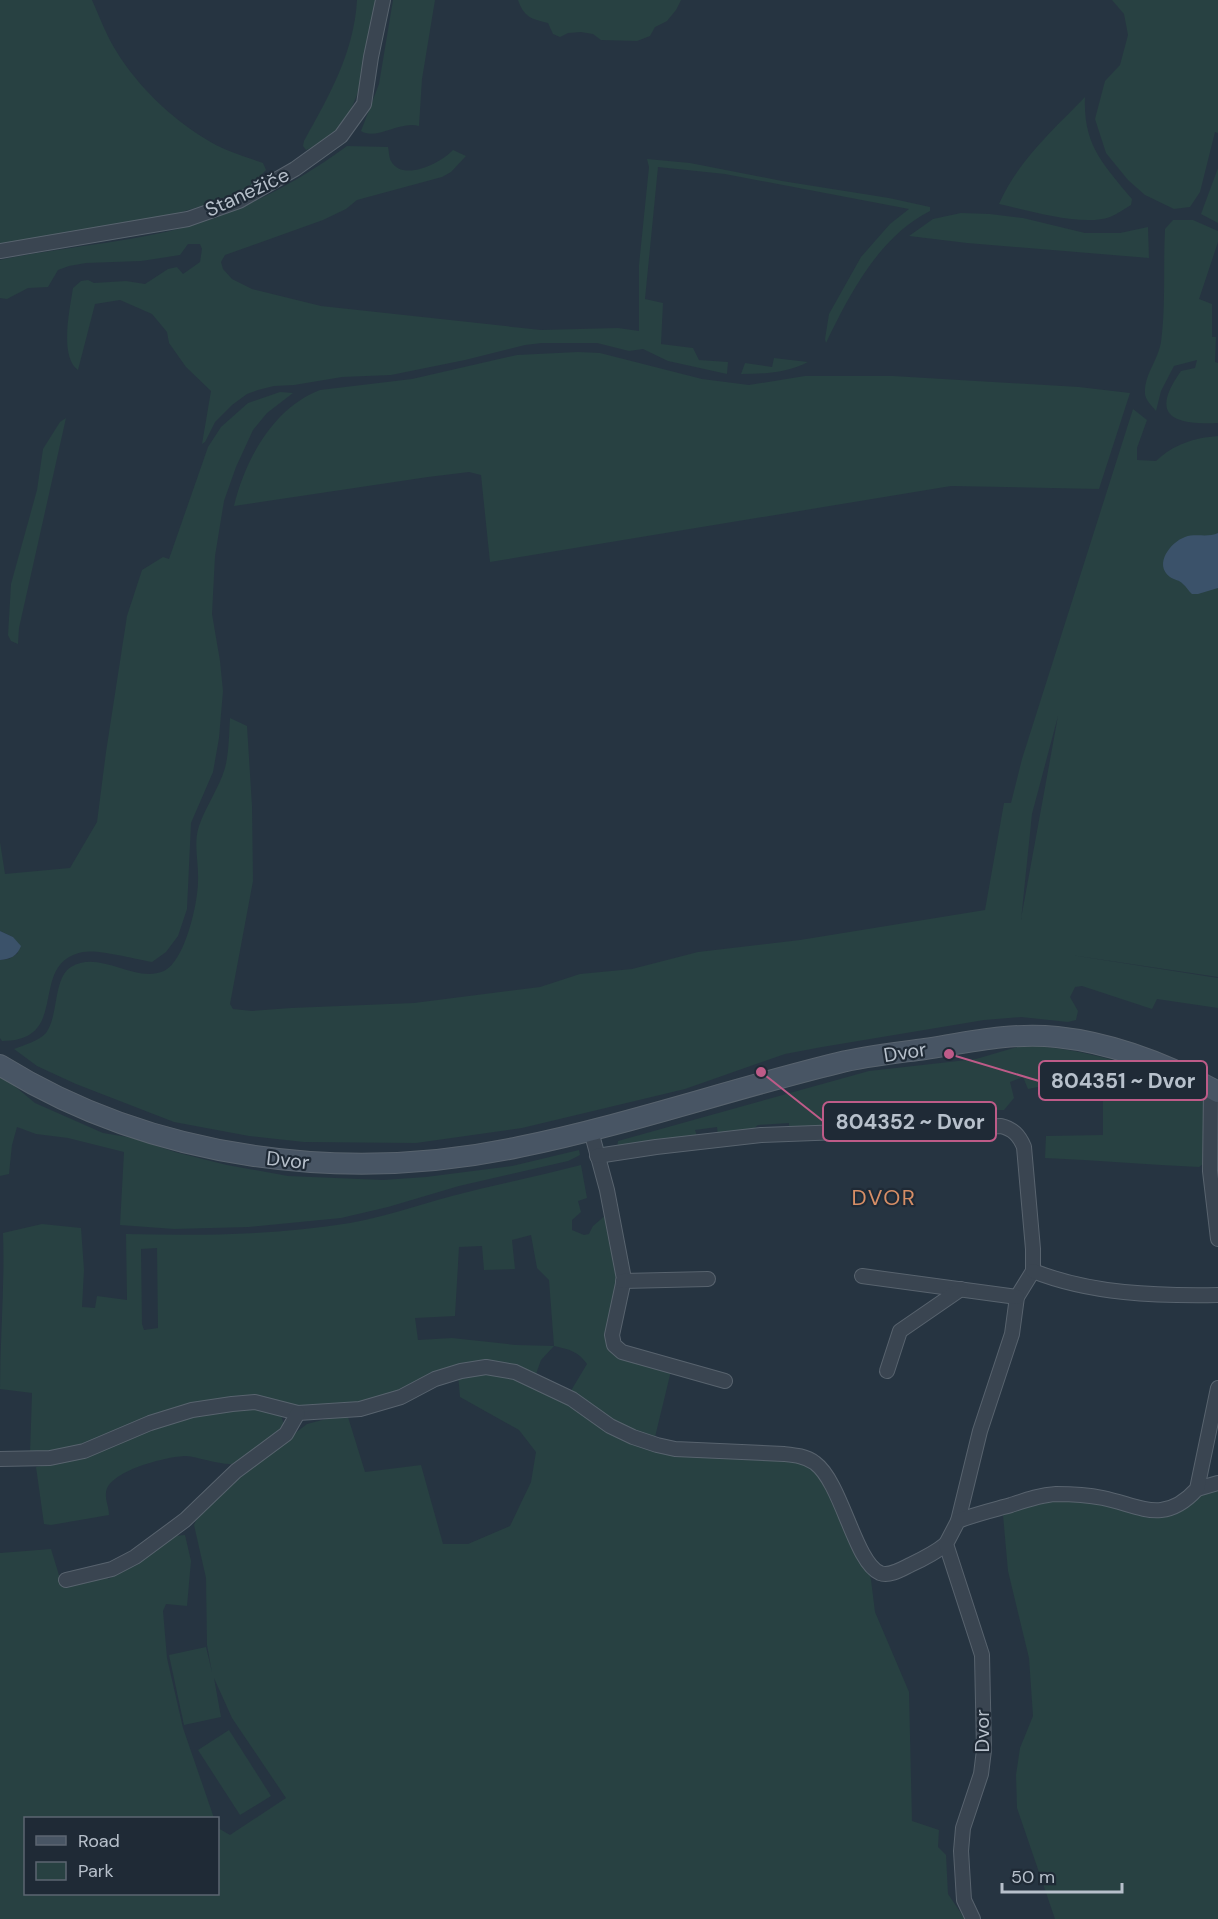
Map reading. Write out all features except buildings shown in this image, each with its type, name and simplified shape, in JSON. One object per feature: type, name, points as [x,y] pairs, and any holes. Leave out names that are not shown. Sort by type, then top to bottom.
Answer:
[{"type":"street","name":"Stanežiče","points":[[0,251],[188,219],[239,201],[295,169],[341,136],[364,104],[383,0]]},
{"type":"street","name":"Dvor","points":[[0,1065],[52,1094],[119,1122],[189,1144],[284,1161],[364,1164],[438,1159],[517,1148],[591,1131],[841,1062],[1006,1036],[1055,1036],[1114,1047],[1138,1055],[1215,1090]]},
{"type":"street","points":[[1215,1090],[1210,1171],[1218,1239]]},
{"type":"street","points":[[0,1459],[50,1458],[84,1451],[150,1423],[192,1410],[232,1404],[255,1402],[298,1413],[344,1412],[401,1397],[435,1379],[461,1371],[486,1367],[514,1372],[572,1399],[610,1426],[633,1437],[657,1444],[675,1449],[784,1454],[801,1456],[814,1462],[825,1473],[832,1485],[864,1555],[874,1569],[887,1574],[917,1562],[946,1544],[958,1521],[980,1431],[1012,1334],[1017,1297],[1033,1271],[1024,1147],[1020,1137],[1011,1129],[1001,1126],[761,1135],[597,1156]]},
{"type":"street","points":[[591,1131],[607,1190],[623,1281],[612,1335],[614,1345],[622,1352],[725,1381]]},
{"type":"street","points":[[1033,1271],[1053,1279],[1140,1295],[1218,1295]]},
{"type":"street","points":[[862,1276],[1017,1297]]},
{"type":"street","points":[[623,1281],[708,1279]]},
{"type":"street","points":[[887,1371],[900,1331],[961,1289]]},
{"type":"street","points":[[1197,1489],[1218,1388]]},
{"type":"street","points":[[66,1581],[112,1569],[135,1557],[185,1520],[236,1471],[286,1434],[298,1413]]},
{"type":"street","points":[[958,1521],[1038,1496],[1057,1494],[1103,1498],[1140,1509],[1159,1510],[1175,1506],[1197,1489],[1218,1483]]},
{"type":"street","name":"Dvor","points":[[946,1544],[982,1655],[984,1750],[981,1774],[963,1828],[961,1851],[964,1900],[973,1919]]},
{"type":"green space","points":[[0,0],[92,0],[118,54],[156,100],[179,121],[204,138],[225,149],[263,163],[266,170],[251,186],[235,196],[165,217],[0,246]]},
{"type":"green space","points":[[357,0],[377,0],[360,87],[341,125],[326,140],[306,150],[303,146],[304,141],[331,91],[346,56]]},
{"type":"green space","points":[[393,0],[435,0],[422,79],[419,126],[404,126],[374,134],[367,133],[361,131],[379,84]]},
{"type":"green space","points":[[518,0],[681,0],[667,21],[655,27],[650,36],[637,41],[601,40],[593,34],[581,32],[568,33],[560,37],[553,34],[548,23],[526,14]]},
{"type":"green space","points":[[1112,0],[1218,0],[1218,133],[1215,132],[1200,192],[1190,207],[1174,209],[1145,195],[1128,180],[1106,153],[1095,119],[1105,81],[1120,65],[1128,35],[1124,14]]},
{"type":"green space","points":[[1085,97],[1085,114],[1091,141],[1104,164],[1132,199],[1131,205],[1110,217],[1085,220],[999,204],[1026,160]]},
{"type":"green space","points":[[347,146],[388,147],[391,161],[404,170],[432,165],[453,150],[466,156],[451,172],[442,177],[357,200],[346,209],[323,220],[225,255],[221,262],[223,269],[232,279],[252,289],[321,306],[541,330],[618,328],[639,331],[639,265],[649,167],[647,159],[690,163],[889,198],[930,207],[930,211],[912,222],[881,251],[856,286],[826,343],[829,314],[861,257],[890,224],[909,209],[725,174],[658,167],[645,299],[663,303],[661,344],[693,348],[699,360],[728,362],[727,374],[668,361],[643,349],[629,351],[597,343],[525,345],[391,375],[342,377],[258,390],[247,394],[232,405],[215,422],[202,444],[211,391],[186,367],[169,343],[167,332],[152,314],[120,300],[95,304],[78,370],[72,364],[67,344],[73,288],[81,281],[88,280],[94,283],[126,281],[145,284],[168,269],[177,267],[183,274],[200,262],[202,249],[200,244],[188,244],[180,255],[141,261],[86,263],[69,266],[58,270],[48,287],[28,288],[7,299],[0,298],[0,260],[163,233],[215,218],[284,186]]},
{"type":"green space","points":[[1218,168],[1218,223],[1201,214]]},
{"type":"green space","points":[[961,213],[1023,218],[1085,233],[1120,233],[1148,227],[1149,258],[909,236],[933,219]]},
{"type":"green space","points":[[1173,220],[1193,220],[1218,231],[1218,242],[1199,299],[1212,304],[1212,337],[1216,337],[1215,362],[1218,363],[1218,423],[1189,422],[1178,419],[1171,415],[1167,408],[1167,398],[1181,371],[1195,368],[1197,360],[1174,366],[1161,391],[1156,411],[1148,402],[1145,394],[1147,379],[1161,342],[1165,229]]},
{"type":"green space","points":[[600,353],[702,379],[749,385],[805,376],[893,376],[1079,387],[1130,393],[1099,489],[951,486],[490,562],[481,475],[469,472],[234,506],[245,471],[275,422],[303,398],[320,390],[412,379],[517,355]]},
{"type":"green space","points":[[774,358],[808,362],[792,369],[741,374],[745,363],[772,367]]},
{"type":"green space","points":[[280,392],[293,393],[267,413],[253,430],[224,501],[215,556],[212,614],[223,691],[219,738],[213,772],[191,823],[187,909],[178,936],[166,952],[152,962],[90,951],[66,959],[56,971],[44,1016],[37,1029],[24,1038],[2,1041],[0,1038],[0,960],[9,959],[18,953],[13,937],[0,931],[0,842],[5,874],[70,868],[97,822],[127,616],[142,570],[163,557],[169,559],[208,447],[221,427],[248,403]]},
{"type":"green space","points":[[1133,409],[1147,420],[1137,448],[1137,460],[1156,461],[1170,450],[1185,443],[1218,436],[1218,977],[1071,955],[1218,978],[1218,1008],[1157,999],[1152,1009],[1082,986],[1075,987],[1070,997],[1078,1011],[1076,1020],[1068,1022],[1021,1017],[984,1020],[822,1047],[785,1054],[685,1089],[522,1128],[416,1143],[304,1142],[249,1136],[174,1122],[76,1084],[37,1066],[14,1049],[35,1041],[46,1033],[53,1017],[61,979],[71,967],[94,962],[129,971],[153,974],[164,971],[178,956],[189,930],[196,903],[197,833],[225,768],[230,718],[247,726],[252,806],[253,881],[230,1004],[233,1009],[252,1011],[414,1003],[540,987],[580,974],[632,969],[698,952],[800,940],[985,910],[1004,803],[1011,803],[1022,759]],"holes":[[[1058,716],[1021,918],[1032,814]]]},
{"type":"green space","points":[[66,418],[19,628],[18,644],[11,641],[8,635],[11,584],[37,490],[43,449],[60,422]]},
{"type":"green space","points":[[1036,1046],[1103,1057],[1124,1063],[1165,1078],[1207,1098],[1207,1161],[1199,1167],[1045,1158],[1046,1136],[1103,1135],[1103,1084],[1058,1083],[1028,1089],[1023,1077],[1010,1082],[1014,1098],[1004,1110],[993,1110],[993,1103],[981,1102],[980,1122],[879,1123],[878,1110],[852,1113],[851,1123],[845,1125],[789,1129],[789,1123],[758,1125],[747,1134],[718,1136],[717,1127],[695,1130],[697,1136],[617,1148],[618,1141],[869,1071],[976,1059],[1017,1047]]},
{"type":"green space","points":[[0,1074],[35,1103],[103,1133],[133,1138],[175,1152],[227,1165],[288,1176],[383,1180],[426,1177],[512,1166],[579,1150],[580,1155],[568,1161],[459,1186],[341,1218],[249,1227],[174,1229],[120,1225],[124,1152],[68,1138],[36,1134],[17,1127],[12,1145],[9,1174],[0,1176]]},
{"type":"green space","points":[[581,1165],[587,1198],[578,1201],[581,1212],[572,1220],[572,1230],[584,1235],[589,1234],[593,1226],[607,1214],[615,1251],[618,1280],[608,1326],[608,1350],[621,1358],[671,1371],[655,1437],[632,1432],[569,1394],[587,1364],[573,1352],[554,1346],[541,1360],[535,1377],[486,1364],[385,1399],[315,1409],[247,1398],[86,1446],[30,1454],[32,1393],[0,1389],[3,1233],[42,1224],[81,1228],[84,1270],[82,1307],[95,1308],[97,1296],[127,1300],[126,1234],[239,1234],[350,1223]],"holes":[[[531,1235],[537,1268],[549,1280],[554,1346],[516,1345],[452,1338],[418,1340],[415,1318],[455,1316],[459,1247],[482,1246],[484,1270],[515,1269],[512,1240]],[[157,1248],[158,1328],[144,1330],[141,1249]]]},
{"type":"green space","points":[[483,1371],[513,1375],[547,1391],[633,1441],[796,1457],[816,1469],[868,1568],[875,1612],[909,1692],[912,1821],[939,1830],[938,1847],[946,1855],[948,1894],[965,1919],[0,1919],[0,1553],[51,1549],[62,1585],[104,1576],[109,1579],[173,1536],[185,1535],[191,1561],[187,1606],[166,1604],[163,1611],[167,1658],[183,1728],[214,1817],[24,1817],[24,1895],[219,1895],[219,1829],[230,1835],[286,1798],[232,1718],[214,1678],[221,1717],[184,1725],[169,1655],[206,1647],[212,1672],[207,1645],[206,1578],[194,1525],[201,1510],[217,1493],[307,1424],[334,1417],[348,1417],[365,1472],[421,1465],[443,1544],[468,1544],[510,1526],[531,1482],[536,1452],[519,1430],[460,1397],[458,1374]]},
{"type":"green space","points":[[256,1406],[281,1415],[284,1425],[282,1432],[241,1461],[226,1464],[186,1456],[140,1466],[116,1478],[109,1485],[106,1496],[109,1515],[51,1525],[44,1524],[36,1467],[78,1459],[178,1417]]},
{"type":"green space","points":[[1218,1488],[1218,1919],[1055,1919],[1017,1808],[1016,1775],[1020,1748],[1033,1716],[1029,1658],[1008,1571],[1003,1515],[1040,1499],[1089,1501],[1125,1509],[1138,1515],[1176,1514],[1195,1499]]},
{"type":"green space","points":[[229,1730],[271,1796],[240,1815],[198,1750]]},
{"type":"water","points":[[1218,533],[1218,588],[1192,594],[1182,583],[1165,572],[1163,566],[1166,554],[1174,544],[1185,537]]},
{"type":"water","points":[[0,931],[13,937],[21,946],[13,956],[0,960]]},
{"type":"place","name":"804351 ~ Dvor","points":[[949,1054]]},
{"type":"place","name":"804352 ~ Dvor","points":[[761,1072]]},
{"type":"district","name":"DVOR","points":[[884,1197]]}]
